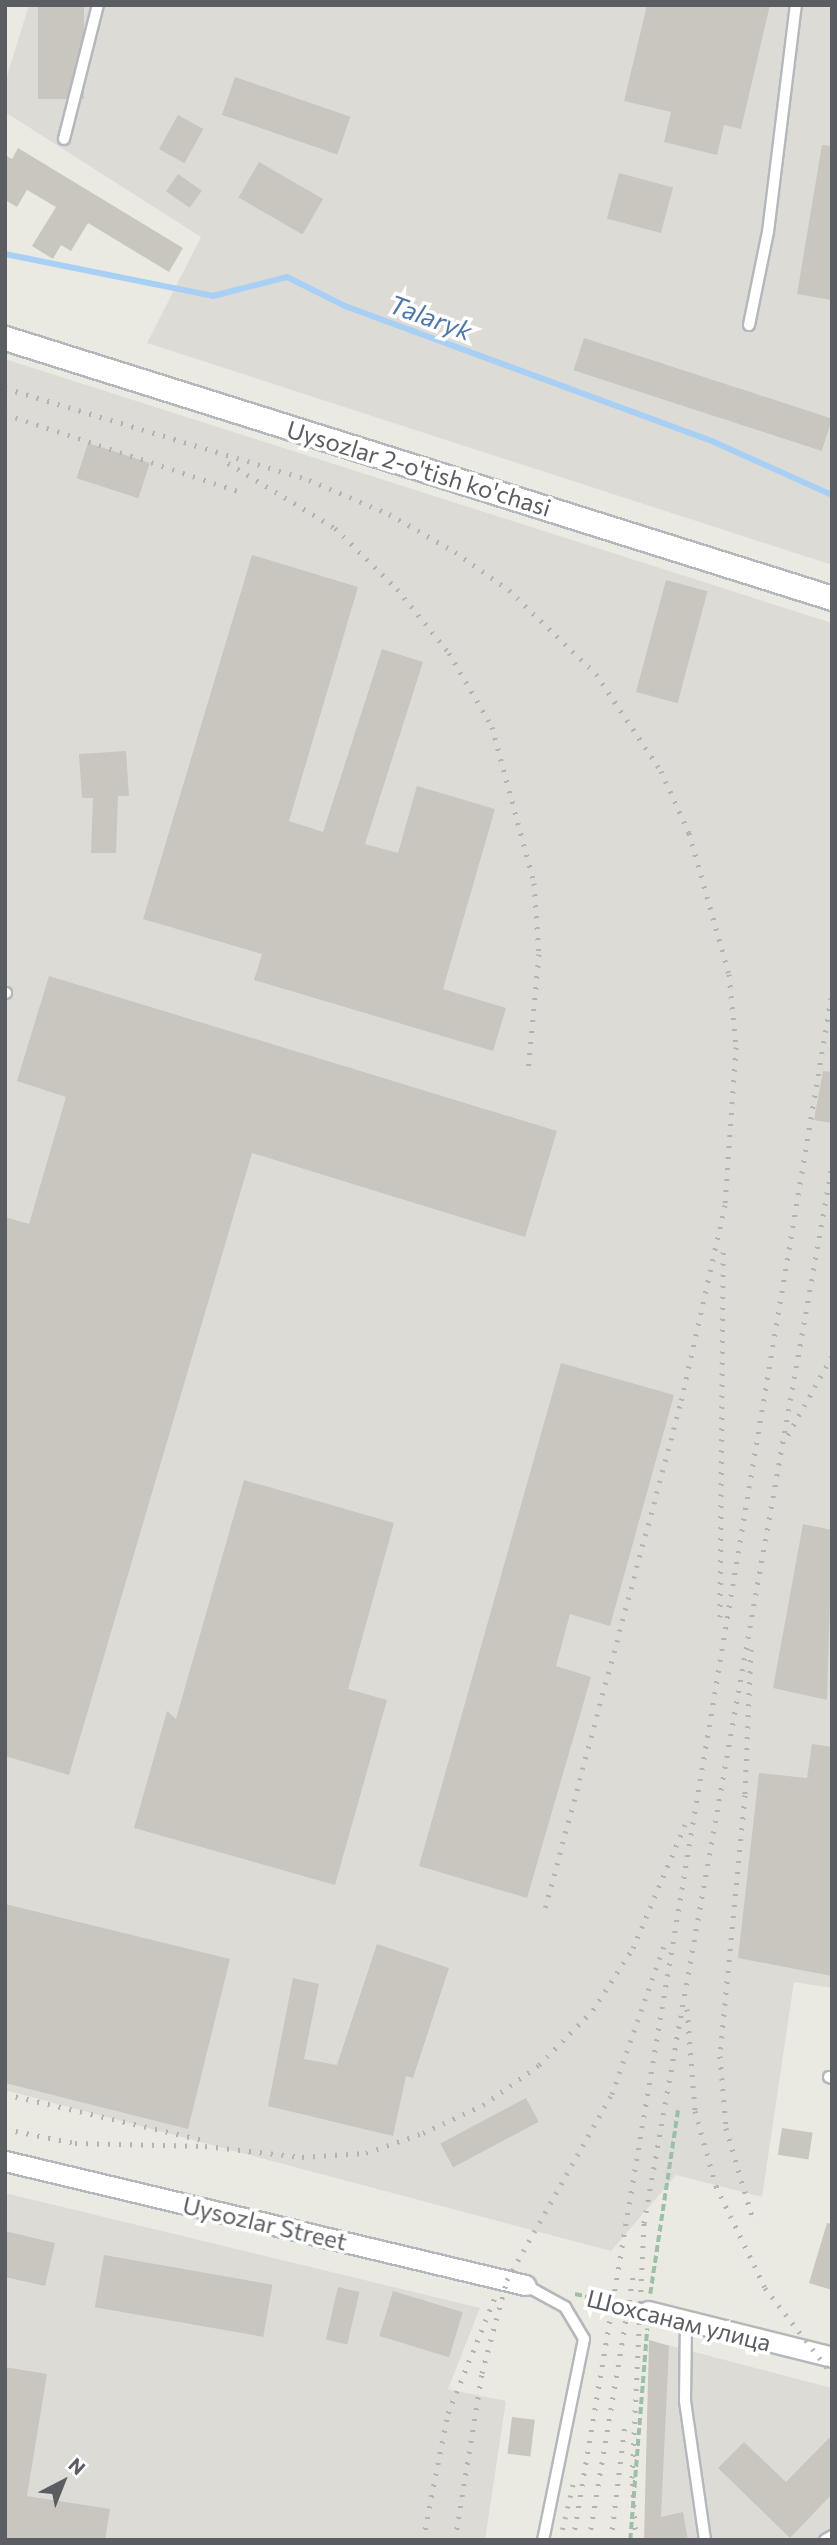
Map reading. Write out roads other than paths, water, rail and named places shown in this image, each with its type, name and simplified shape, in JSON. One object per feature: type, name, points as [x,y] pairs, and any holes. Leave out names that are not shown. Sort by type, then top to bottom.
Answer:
[{"type":"street","name":"Uysozlar 2-o'tish ko'chasi","points":[[5,338],[832,598]]},
{"type":"street","name":"Uysozlar Street","points":[[5,2161],[525,2285]]},
{"type":"street","name":"Шохсанам улица","points":[[648,2311],[832,2357]]},
{"type":"lane","points":[[64,139],[97,5]]},
{"type":"lane","points":[[749,325],[768,232],[796,5]]},
{"type":"lane","points":[[525,2285],[565,2307],[584,2339],[543,2540]]},
{"type":"lane","points":[[686,2320],[685,2401],[705,2540]]},
{"type":"lane","points":[[825,2540],[832,2536]]},
{"type":"waterway","name":"Talaryk","points":[[5,254],[213,296],[287,277],[345,306],[714,442],[832,495]]},
{"type":"railway","points":[[5,388],[309,480],[389,514],[455,552],[509,590],[596,674],[661,771],[689,833],[729,974],[736,1047],[725,1205],[680,1406],[545,1909]]},
{"type":"railway","points":[[5,414],[244,493]]},
{"type":"railway","points":[[228,463],[335,528],[397,589],[449,653],[492,727],[534,883],[539,954],[528,1071]]},
{"type":"railway","points":[[573,2540],[832,993]]},
{"type":"railway","points":[[636,2540],[632,2478],[644,2223],[832,1165]]},
{"type":"railway","points":[[720,1617],[723,1246]]},
{"type":"railway","points":[[788,1435],[832,1356]]},
{"type":"railway","points":[[751,1649],[745,1795],[720,2056],[726,2128],[754,2223]]},
{"type":"railway","points":[[5,2129],[75,2143],[205,2146],[302,2157],[366,2153],[423,2133],[483,2105],[539,2065],[593,2010],[633,1948],[685,1825]]},
{"type":"railway","points":[[455,2540],[482,2373],[507,2280],[612,2094],[665,1943]]},
{"type":"railway","points":[[687,2009],[695,2111],[716,2186],[765,2288],[832,2374]]},
{"type":"railway","points":[[5,2094],[203,2140]]},
{"type":"railway","points":[[589,2540],[633,2277]]},
{"type":"railway","points":[[423,2540],[448,2413],[496,2295]]},
{"type":"railway","points":[[611,2540],[625,2425]]},
{"type":"railway","points":[[560,2540],[575,2476]]}]
